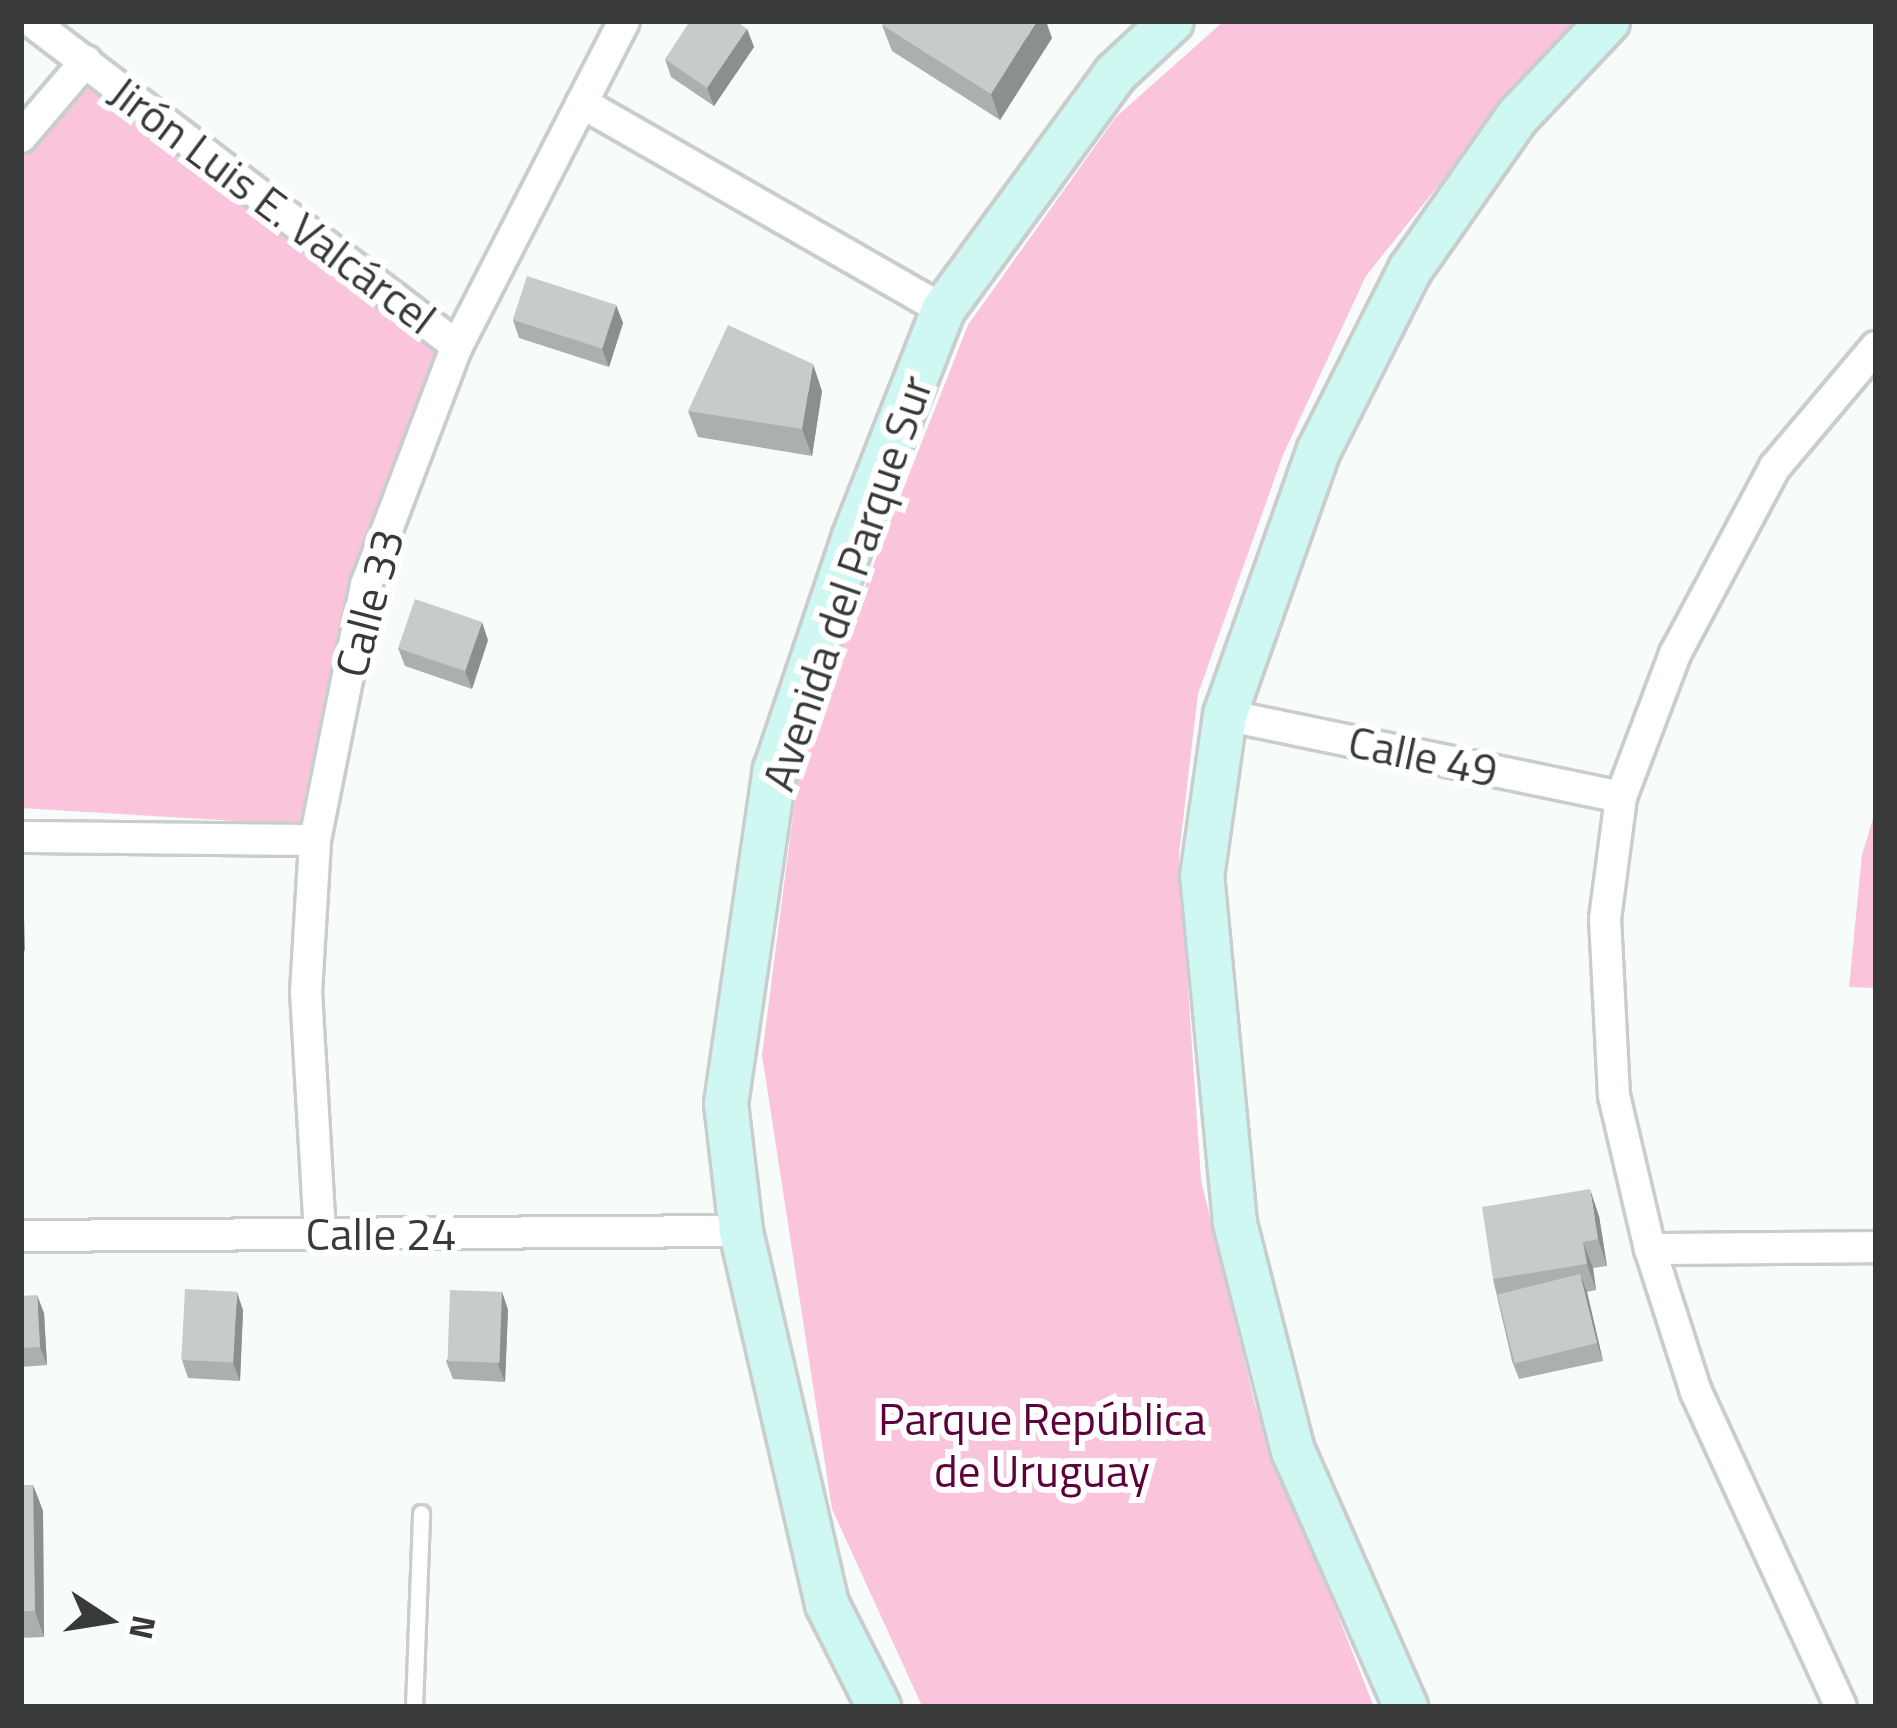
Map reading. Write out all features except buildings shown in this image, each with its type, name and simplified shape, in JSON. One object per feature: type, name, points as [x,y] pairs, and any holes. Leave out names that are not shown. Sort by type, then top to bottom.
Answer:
[{"type":"main road","name":"Avenida del Parque Sur","points":[[879,1707],[827,1604],[741,1231],[725,1104],[776,770],[853,539],[943,310],[1116,74],[1172,21]]},
{"type":"main road","points":[[1406,1707],[1293,1451],[1235,1223],[1202,877],[1226,716],[1319,450],[1411,270],[1519,116],[1608,21]]},
{"type":"street","name":"Jirón Luis E. Valcárcel","points":[[31,21],[457,346]]},
{"type":"street","name":"Calle 33","points":[[320,1234],[306,993],[315,840],[366,585],[457,346],[624,21]]},
{"type":"street","points":[[21,136],[86,62]]},
{"type":"street","points":[[582,103],[943,310]]},
{"type":"street","points":[[1841,1707],[1696,1392],[1650,1249],[1614,1096],[1605,919],[1622,797],[1676,654],[1774,466],[1876,347]]},
{"type":"street","name":"Calle 49","points":[[1226,716],[1622,797]]},
{"type":"street","points":[[21,837],[315,840]]},
{"type":"street","name":"Calle 24","points":[[21,1236],[741,1231]]},
{"type":"street","points":[[1650,1249],[1876,1247]]},
{"type":"lane","points":[[414,1707],[421,1513]]},
{"type":"green space","name":"Parque República de Uruguay","points":[[1224,21],[1583,21],[1484,128],[1366,276],[1283,455],[1198,694],[1179,854],[1201,1180],[1255,1405],[1374,1707],[922,1706],[832,1509],[762,1055],[802,746],[968,325],[1116,117]]},
{"type":"green space","points":[[90,79],[445,348],[353,580],[302,825],[21,808],[21,155]]},
{"type":"green space","points":[[1876,809],[1876,988],[1849,987],[1862,855]]}]
